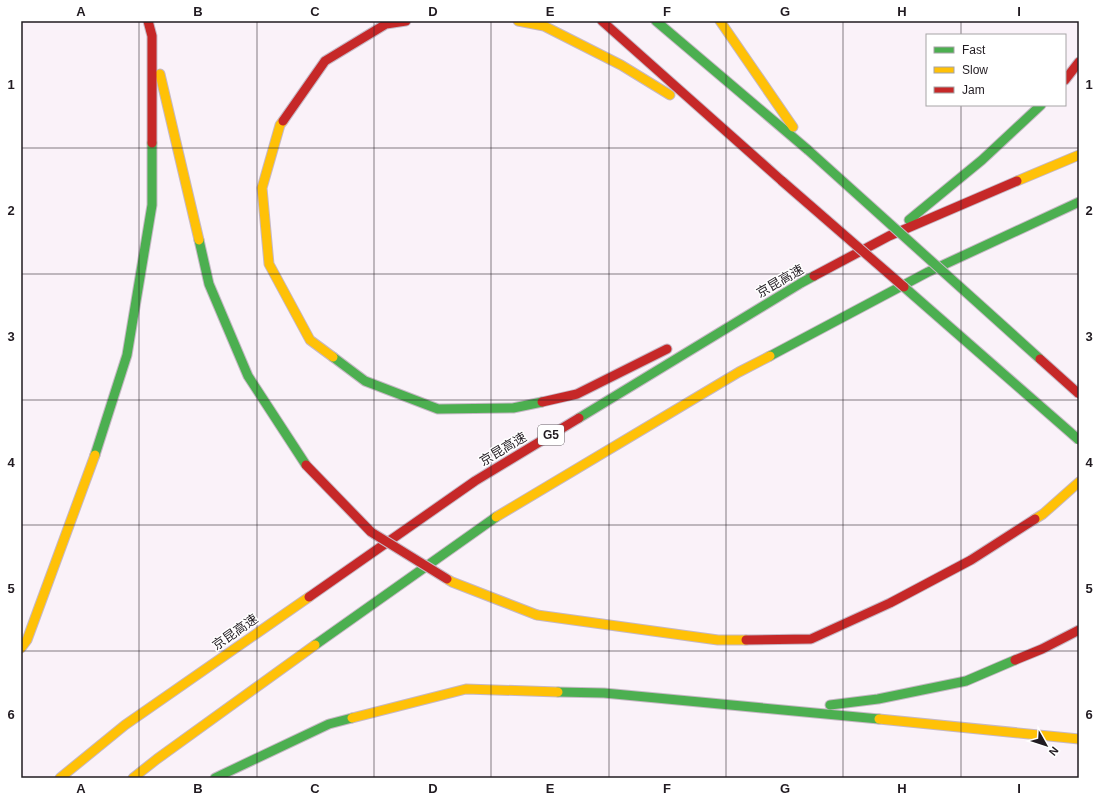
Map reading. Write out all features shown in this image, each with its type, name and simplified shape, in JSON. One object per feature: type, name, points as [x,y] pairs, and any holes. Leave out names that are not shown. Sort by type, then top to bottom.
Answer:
[{"type":"highway","points":[[148,21],[209,284],[248,376],[306,465],[371,532],[452,582],[537,615],[718,640],[811,639],[890,603],[971,560],[1043,514],[1079,482]]},
{"type":"highway","points":[[406,21],[386,24],[325,61],[280,125],[262,188],[269,264],[310,340],[365,381],[438,409],[513,408],[577,394],[675,345]]},
{"type":"highway","points":[[518,21],[544,26],[621,65],[718,124]]},
{"type":"highway","points":[[602,21],[782,181],[1079,440]]},
{"type":"highway","points":[[656,21],[808,150],[1079,394]]},
{"type":"highway","points":[[720,21],[808,150]]},
{"type":"highway","points":[[21,648],[26,640],[90,470],[127,355],[152,204],[152,36]]},
{"type":"highway","points":[[1066,79],[1079,62]]},
{"type":"highway","points":[[889,236],[982,160],[1040,106]]},
{"type":"highway","name":"京昆高速","points":[[60,778],[125,725],[475,481],[801,283],[889,236],[1079,155]]},
{"type":"highway","points":[[133,778],[157,759],[490,520],[740,372],[928,272],[1079,202]]},
{"type":"highway","points":[[710,328],[801,283]]},
{"type":"highway","points":[[789,710],[878,699],[966,681],[1042,649],[1079,630]]},
{"type":"highway","points":[[215,778],[329,724],[466,689],[604,694],[789,710],[1079,739]]},
{"type":"traffic: fast","points":[[656,21],[808,150]]},
{"type":"traffic: fast","points":[[909,220],[982,160],[1040,106]]},
{"type":"traffic: fast","points":[[95,455],[127,355],[152,205],[152,143]]},
{"type":"traffic: fast","points":[[808,150],[1040,359]]},
{"type":"traffic: fast","points":[[770,356],[928,272],[1079,202]]},
{"type":"traffic: fast","points":[[199,240],[209,284],[248,376],[306,465]]},
{"type":"traffic: fast","points":[[579,418],[814,276]]},
{"type":"traffic: fast","points":[[904,287],[1079,440]]},
{"type":"traffic: fast","points":[[333,357],[365,381],[438,409],[513,408],[542,402]]},
{"type":"traffic: fast","points":[[315,645],[496,517]]},
{"type":"traffic: fast","points":[[830,705],[878,699],[966,681],[1015,660]]},
{"type":"traffic: fast","points":[[558,692],[604,693],[879,719]]},
{"type":"traffic: fast","points":[[215,778],[329,724],[352,718]]},
{"type":"traffic: slow","points":[[518,21],[544,26],[621,65],[670,95]]},
{"type":"traffic: slow","points":[[720,21],[793,127]]},
{"type":"traffic: slow","points":[[160,74],[199,240]]},
{"type":"traffic: slow","points":[[283,121],[280,125],[262,188],[269,264],[310,340],[333,357]]},
{"type":"traffic: slow","points":[[1017,181],[1079,155]]},
{"type":"traffic: slow","points":[[496,517],[739,372],[770,356]]},
{"type":"traffic: slow","points":[[21,648],[27,640],[95,455]]},
{"type":"traffic: slow","points":[[1035,519],[1043,514],[1079,482]]},
{"type":"traffic: slow","points":[[447,579],[537,615]]},
{"type":"traffic: slow","points":[[60,778],[125,725],[309,597]]},
{"type":"traffic: slow","points":[[537,615],[718,640],[746,640]]},
{"type":"traffic: slow","points":[[133,778],[315,645]]},
{"type":"traffic: slow","points":[[352,718],[466,689],[558,692]]},
{"type":"traffic: slow","points":[[879,719],[1079,739]]},
{"type":"traffic: jam","points":[[148,21],[152,36],[152,143]]},
{"type":"traffic: jam","points":[[283,121],[325,61],[386,24],[406,21]]},
{"type":"traffic: jam","points":[[602,21],[782,181]]},
{"type":"traffic: jam","points":[[1066,79],[1079,62]]},
{"type":"traffic: jam","points":[[782,181],[904,287]]},
{"type":"traffic: jam","points":[[814,276],[889,236],[1017,181]]},
{"type":"traffic: jam","points":[[542,402],[577,394],[667,349]]},
{"type":"traffic: jam","points":[[1040,359],[1079,394]]},
{"type":"traffic: jam","points":[[309,597],[475,481],[579,418]]},
{"type":"traffic: jam","points":[[306,465],[371,532],[447,579]]},
{"type":"traffic: jam","points":[[746,640],[811,639],[890,603],[971,560],[1035,519]]},
{"type":"traffic: jam","points":[[1015,660],[1042,649],[1079,630]]}]
